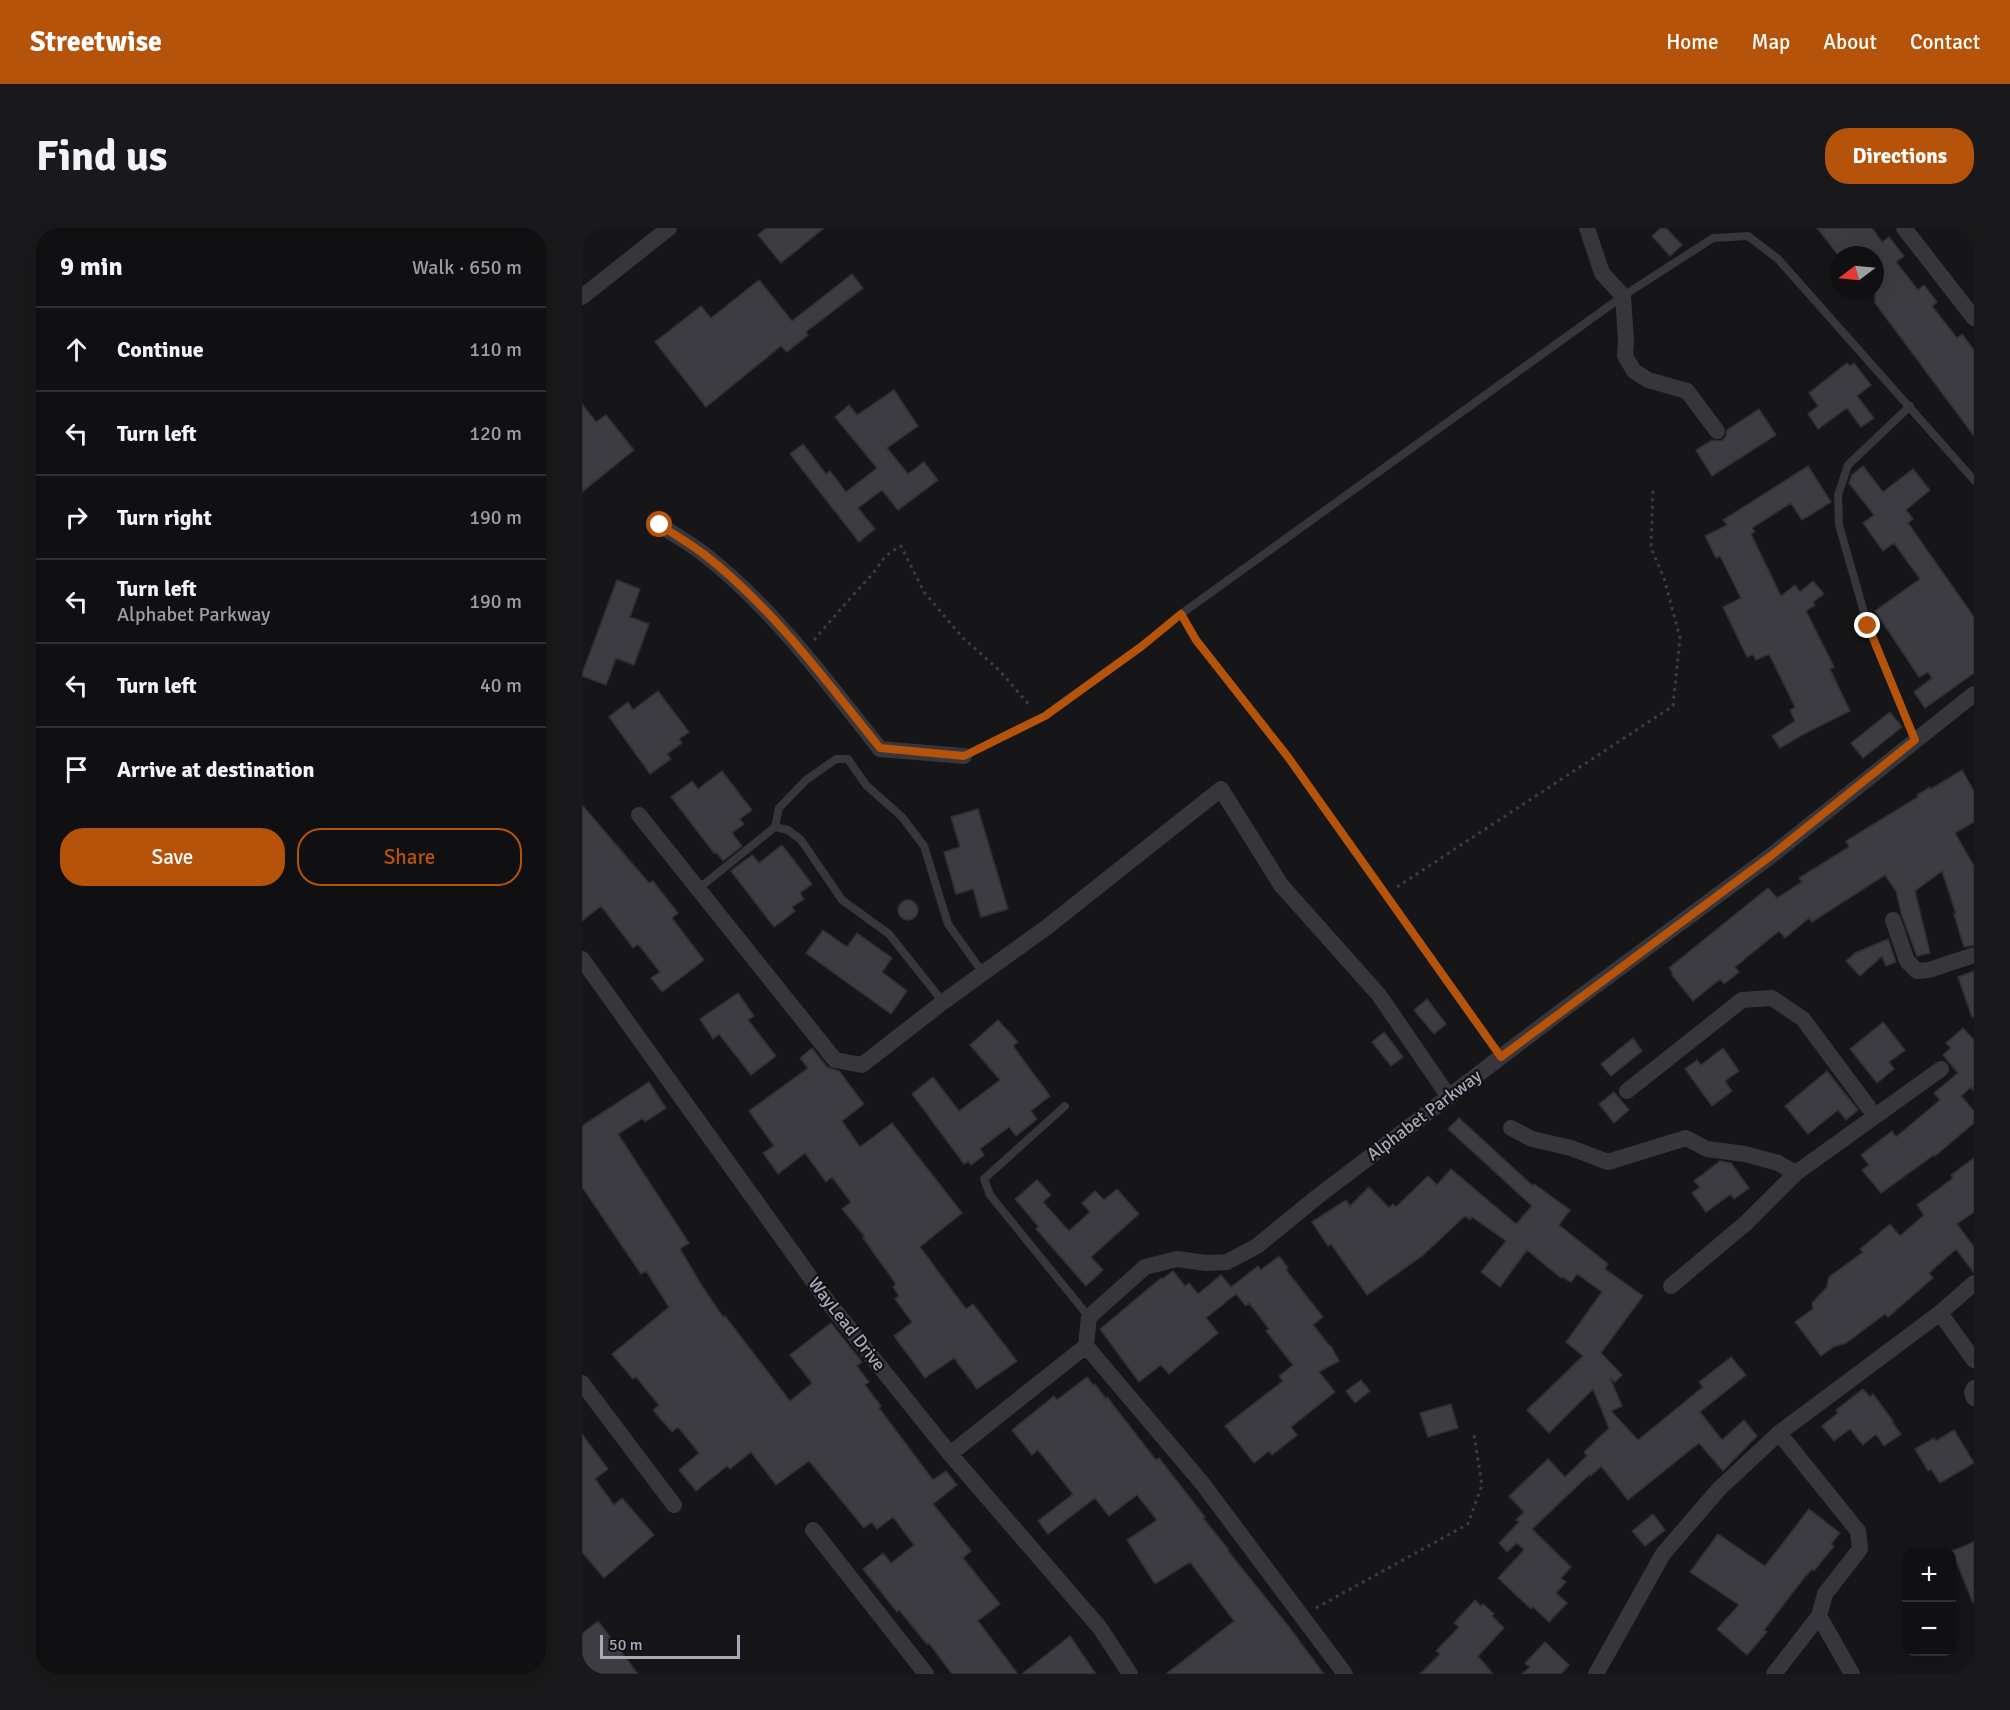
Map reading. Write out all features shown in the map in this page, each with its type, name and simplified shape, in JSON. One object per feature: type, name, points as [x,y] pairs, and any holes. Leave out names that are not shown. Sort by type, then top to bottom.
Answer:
[{"type":"street","points":[[582,297],[669,228]]},
{"type":"street","points":[[1587,228],[1602,273],[1623,296],[1625,356],[1634,371],[1648,380],[1687,391],[1717,431]]},
{"type":"street","points":[[1905,228],[1974,318]]},
{"type":"street","points":[[660,525],[705,555],[765,609],[826,679],[880,748],[964,756]]},
{"type":"street","name":"Alphabet Parkway","points":[[1089,1317],[1145,1267],[1177,1259],[1206,1263],[1227,1262],[1257,1246],[1449,1096],[1772,855],[1974,694]]},
{"type":"street","points":[[639,814],[835,1060],[862,1065],[943,1002],[1047,927],[1221,789],[1281,885],[1379,995],[1449,1096]]},
{"type":"street","points":[[1893,920],[1907,962],[1917,971],[1929,970],[1974,955]]},
{"type":"street","name":"WayLead Drive","points":[[582,959],[828,1302],[950,1454],[1100,1628],[1130,1674]]},
{"type":"street","points":[[1627,1091],[1742,1000],[1772,998],[1803,1019],[1853,1090],[1875,1116]]},
{"type":"street","points":[[1671,1286],[1746,1223],[1796,1173],[1941,1069]]},
{"type":"street","points":[[1511,1128],[1532,1140],[1571,1148],[1608,1161],[1686,1138],[1707,1149],[1745,1154],[1778,1163],[1796,1173]]},
{"type":"street","points":[[1596,1674],[1663,1554],[1719,1489],[1779,1433],[1940,1313],[1974,1283]]},
{"type":"street","points":[[1940,1313],[1974,1360]]},
{"type":"street","points":[[950,1454],[1086,1346],[1089,1317]]},
{"type":"street","points":[[1086,1346],[1202,1483],[1345,1674]]},
{"type":"street","points":[[582,1383],[674,1505]]},
{"type":"street","points":[[1974,1388],[1972,1392],[1974,1398]]},
{"type":"street","points":[[1774,1674],[1819,1616],[1825,1594],[1860,1549],[1858,1531],[1779,1433]]},
{"type":"street","points":[[813,1530],[926,1674]]},
{"type":"street","points":[[1819,1616],[1852,1674]]},
{"type":"lane","points":[[964,756],[1045,716],[1142,646],[1181,614],[1623,296],[1713,238],[1748,236],[1778,259],[1974,480]]},
{"type":"lane","points":[[1910,406],[1848,465],[1838,495],[1839,525],[1868,626],[1915,740]]},
{"type":"lane","points":[[1181,614],[1196,640],[1288,757],[1501,1057]]},
{"type":"lane","points":[[698,889],[775,827],[779,808],[806,780],[836,759],[848,759],[866,785],[902,817],[924,846],[948,924],[983,973]]},
{"type":"lane","points":[[775,827],[788,830],[801,840],[842,900],[889,934],[943,1002]]},
{"type":"lane","points":[[1065,1106],[984,1179],[990,1195],[1089,1317]]},
{"type":"path","points":[[1386,894],[1673,706],[1680,638],[1664,578],[1651,548],[1653,488]]},
{"type":"path","points":[[802,652],[848,598],[870,578],[886,553],[901,546],[924,592],[963,639],[999,670],[1031,708],[1045,716]]},
{"type":"path","points":[[1301,1617],[1468,1524],[1482,1485],[1474,1435]]},
{"type":"building","points":[[766,228],[824,228],[781,263],[758,235]]},
{"type":"building","points":[[1661,228],[1666,228],[1682,245],[1670,256],[1652,236]]},
{"type":"building","points":[[1817,228],[1872,228],[1882,242],[1889,237],[1904,256],[1896,262],[1918,290],[1924,285],[1937,302],[1932,306],[1957,338],[1962,334],[1974,350],[1974,436],[1875,303],[1875,300],[1884,300],[1884,246],[1831,246]]},
{"type":"building","points":[[852,274],[863,288],[806,332],[808,335],[787,352],[781,346],[706,407],[655,342],[701,306],[711,318],[759,280],[792,321]]},
{"type":"building","points":[[1847,363],[1850,366],[1854,363],[1871,385],[1857,396],[1874,418],[1861,427],[1847,408],[1818,429],[1808,414],[1818,406],[1809,393]]},
{"type":"building","points":[[894,390],[918,426],[887,448],[908,474],[924,462],[938,480],[898,510],[882,490],[858,508],[875,529],[859,542],[790,454],[803,444],[826,474],[830,471],[846,492],[877,468],[835,417],[849,405],[857,415]]},
{"type":"building","points":[[582,404],[596,422],[606,415],[634,450],[582,492]]},
{"type":"building","points":[[1759,409],[1776,435],[1712,476],[1696,450],[1712,440],[1723,440],[1727,430]]},
{"type":"building","points":[[1808,466],[1831,502],[1802,520],[1791,503],[1752,528],[1755,532],[1751,534],[1781,596],[1795,585],[1800,592],[1813,581],[1824,594],[1813,602],[1815,605],[1806,611],[1834,667],[1830,669],[1850,711],[1780,748],[1772,736],[1795,721],[1790,710],[1795,707],[1769,654],[1756,660],[1753,654],[1747,657],[1723,607],[1741,598],[1720,556],[1716,558],[1705,536],[1727,525],[1723,520]]},
{"type":"building","points":[[1863,466],[1883,492],[1913,469],[1930,490],[1906,510],[1913,519],[1908,523],[1974,617],[1974,673],[1925,708],[1914,692],[1932,678],[1928,672],[1919,677],[1875,611],[1920,579],[1894,543],[1883,551],[1863,523],[1874,515],[1849,483],[1852,475]]},
{"type":"building","points":[[617,580],[640,589],[630,617],[649,624],[634,665],[616,658],[606,685],[582,676],[582,674]]},
{"type":"building","points":[[658,691],[689,732],[679,739],[682,743],[667,754],[671,759],[650,774],[609,717],[628,702],[633,710]]},
{"type":"building","points":[[1890,712],[1902,727],[1863,758],[1851,743]]},
{"type":"building","points":[[1962,770],[1974,791],[1974,822],[1955,833],[1974,866],[1974,945],[1964,947],[1942,871],[1915,891],[1930,953],[1917,956],[1902,916],[1896,891],[1885,875],[1812,922],[1809,918],[1785,938],[1779,931],[1735,967],[1739,972],[1724,984],[1720,979],[1693,1001],[1672,975],[1669,968],[1768,888],[1777,898],[1802,882],[1799,878],[1849,847],[1846,841],[1918,797],[1917,795],[1930,787],[1931,789]]},
{"type":"building","points":[[722,771],[752,810],[740,819],[744,824],[732,833],[742,846],[723,861],[716,852],[714,853],[671,797],[692,781],[698,789]]},
{"type":"building","points":[[582,805],[649,883],[653,881],[678,913],[672,918],[704,960],[662,992],[651,978],[660,972],[638,944],[633,948],[601,906],[582,921]]},
{"type":"building","points":[[978,809],[1008,909],[981,917],[973,889],[956,894],[944,852],[960,847],[951,817]]},
{"type":"building","points":[[782,845],[812,884],[800,893],[804,899],[792,907],[795,911],[774,927],[731,871],[752,855],[759,863]]},
{"type":"building","points":[[904,900],[912,900],[918,906],[918,914],[912,920],[904,920],[898,914],[898,906]]},
{"type":"building","points":[[823,930],[847,947],[857,933],[892,958],[882,972],[907,991],[891,1014],[806,953]]},
{"type":"building","points":[[1888,939],[1896,962],[1886,966],[1882,956],[1860,976],[1846,961],[1855,953]]},
{"type":"building","points":[[1974,971],[1974,1017],[1972,1017],[1958,977]]},
{"type":"building","points":[[738,993],[754,1016],[748,1020],[776,1056],[751,1075],[719,1034],[713,1039],[700,1019]]},
{"type":"building","points":[[1427,999],[1446,1024],[1434,1034],[1414,1010]]},
{"type":"building","points":[[998,1020],[1018,1042],[1013,1046],[1050,1096],[1031,1111],[1037,1119],[1016,1136],[1009,1127],[980,1149],[984,1155],[971,1165],[968,1161],[964,1164],[912,1094],[933,1077],[959,1111],[1000,1080],[970,1045]]},
{"type":"building","points":[[1883,1022],[1905,1050],[1889,1062],[1894,1069],[1877,1083],[1850,1049]]},
{"type":"building","points":[[1963,1028],[1974,1040],[1974,1091],[1971,1087],[1961,1096],[1974,1111],[1974,1123],[1935,1156],[1881,1193],[1862,1170],[1869,1165],[1861,1155],[1892,1131],[1896,1137],[1940,1100],[1934,1093],[1958,1073],[1943,1055],[1951,1048],[1946,1043]]},
{"type":"building","points":[[1384,1032],[1403,1057],[1391,1066],[1372,1042]]},
{"type":"building","points":[[1633,1038],[1642,1051],[1611,1076],[1601,1064]]},
{"type":"building","points":[[812,1048],[827,1067],[839,1071],[864,1104],[842,1121],[860,1147],[892,1123],[962,1213],[920,1247],[966,1309],[973,1304],[1017,1361],[977,1389],[954,1358],[925,1378],[894,1336],[912,1322],[895,1299],[899,1296],[893,1287],[896,1284],[863,1238],[865,1237],[842,1209],[851,1202],[832,1177],[826,1182],[805,1153],[778,1174],[763,1153],[774,1146],[749,1111],[808,1068],[800,1058]]},
{"type":"building","points":[[1723,1048],[1739,1071],[1725,1081],[1732,1091],[1712,1106],[1685,1069],[1697,1060],[1701,1065]]},
{"type":"building","points":[[1827,1071],[1858,1110],[1846,1120],[1838,1110],[1808,1134],[1785,1106]]},
{"type":"building","points":[[649,1082],[666,1108],[645,1122],[643,1118],[618,1134],[689,1243],[680,1249],[702,1286],[723,1317],[725,1316],[790,1401],[812,1383],[790,1355],[831,1323],[862,1362],[857,1366],[869,1382],[865,1385],[881,1406],[879,1408],[933,1480],[946,1471],[957,1485],[933,1504],[971,1551],[963,1558],[1000,1604],[978,1621],[1018,1674],[952,1674],[929,1643],[927,1644],[899,1610],[897,1612],[863,1569],[883,1553],[891,1563],[914,1545],[893,1517],[877,1529],[872,1522],[864,1528],[809,1461],[776,1485],[751,1452],[730,1469],[727,1466],[696,1491],[679,1470],[699,1453],[678,1427],[672,1432],[653,1410],[659,1405],[636,1377],[633,1379],[612,1354],[669,1307],[646,1271],[641,1274],[582,1187],[582,1126]]},
{"type":"building","points":[[1614,1092],[1629,1110],[1614,1123],[1599,1104]]},
{"type":"building","points":[[1459,1118],[1533,1186],[1534,1184],[1570,1210],[1559,1225],[1608,1264],[1605,1269],[1643,1296],[1601,1353],[1622,1375],[1615,1382],[1610,1378],[1622,1406],[1611,1411],[1638,1440],[1703,1387],[1699,1382],[1731,1357],[1746,1375],[1700,1412],[1722,1440],[1744,1420],[1757,1436],[1723,1471],[1699,1443],[1628,1500],[1601,1466],[1591,1476],[1590,1474],[1532,1529],[1571,1567],[1561,1578],[1566,1582],[1556,1593],[1567,1603],[1549,1622],[1533,1607],[1531,1609],[1498,1578],[1524,1550],[1517,1543],[1507,1552],[1499,1543],[1519,1522],[1516,1520],[1524,1512],[1509,1496],[1548,1459],[1565,1477],[1587,1456],[1584,1452],[1609,1428],[1593,1389],[1549,1433],[1527,1410],[1583,1356],[1566,1342],[1602,1292],[1577,1274],[1571,1282],[1561,1278],[1527,1250],[1500,1287],[1481,1272],[1506,1241],[1472,1217],[1470,1220],[1465,1216],[1422,1256],[1367,1295],[1331,1244],[1328,1246],[1312,1222],[1346,1200],[1350,1206],[1369,1187],[1389,1208],[1393,1204],[1396,1207],[1428,1176],[1437,1185],[1451,1169],[1516,1224],[1532,1206],[1448,1129]]},
{"type":"building","points":[[1974,1158],[1974,1212],[1957,1224],[1974,1247],[1974,1273],[1956,1249],[1929,1273],[1933,1278],[1888,1317],[1885,1314],[1846,1343],[1833,1347],[1821,1356],[1795,1322],[1813,1309],[1812,1303],[1827,1287],[1829,1277],[1863,1252],[1860,1249],[1890,1224],[1900,1236],[1924,1215],[1917,1205],[1953,1178],[1951,1175]]},
{"type":"building","points":[[1720,1161],[1731,1163],[1749,1188],[1734,1199],[1731,1194],[1706,1212],[1692,1193],[1700,1187],[1694,1181]]},
{"type":"building","points":[[1037,1180],[1051,1195],[1043,1202],[1069,1231],[1090,1212],[1082,1203],[1095,1191],[1104,1200],[1117,1189],[1139,1214],[1091,1257],[1103,1270],[1086,1286],[1036,1229],[1038,1226],[1015,1199]]},
{"type":"building","points":[[1279,1256],[1288,1268],[1286,1270],[1323,1317],[1313,1325],[1331,1346],[1339,1361],[1319,1372],[1335,1392],[1291,1427],[1297,1435],[1272,1455],[1269,1451],[1254,1463],[1225,1426],[1283,1381],[1279,1376],[1293,1365],[1266,1331],[1269,1329],[1249,1303],[1246,1306],[1236,1294],[1206,1318],[1218,1333],[1169,1374],[1161,1365],[1139,1382],[1100,1329],[1161,1278],[1173,1271],[1185,1286],[1189,1283],[1198,1294],[1221,1275],[1231,1287],[1258,1266],[1261,1270]]},
{"type":"building","points":[[1087,1377],[1106,1399],[1107,1397],[1156,1460],[1159,1458],[1324,1674],[1166,1674],[1234,1621],[1190,1562],[1155,1584],[1127,1540],[1157,1520],[1137,1495],[1109,1516],[1095,1498],[1048,1534],[1038,1521],[1073,1494],[1038,1450],[1032,1455],[1012,1430],[1054,1396],[1057,1400]]},
{"type":"building","points":[[1361,1380],[1370,1391],[1355,1403],[1346,1391]]},
{"type":"building","points":[[1863,1389],[1870,1397],[1873,1394],[1901,1434],[1884,1446],[1876,1434],[1863,1445],[1850,1429],[1834,1441],[1822,1426],[1838,1413],[1836,1410]]},
{"type":"building","points":[[1451,1404],[1458,1428],[1428,1437],[1420,1413]]},
{"type":"building","points":[[1954,1430],[1974,1463],[1940,1483],[1931,1469],[1928,1471],[1915,1449],[1934,1438],[1936,1441]]},
{"type":"building","points":[[582,1434],[608,1469],[595,1479],[614,1505],[622,1498],[654,1535],[604,1578],[582,1552]]},
{"type":"building","points":[[1809,1509],[1840,1533],[1831,1544],[1834,1546],[1814,1571],[1812,1569],[1804,1578],[1764,1630],[1767,1632],[1747,1655],[1717,1629],[1739,1605],[1690,1572],[1718,1534],[1765,1566]]},
{"type":"building","points":[[1653,1514],[1665,1530],[1645,1546],[1632,1531]]},
{"type":"building","points":[[1974,1542],[1974,1603],[1956,1561],[1956,1549]]},
{"type":"building","points":[[1475,1600],[1494,1614],[1492,1616],[1504,1628],[1478,1656],[1493,1674],[1420,1674],[1440,1654],[1436,1651],[1459,1627],[1454,1623]]},
{"type":"building","points":[[598,1621],[638,1674],[582,1674],[582,1634]]},
{"type":"building","points":[[1070,1636],[1096,1674],[1022,1674]]},
{"type":"building","points":[[1545,1642],[1569,1665],[1561,1674],[1522,1674],[1530,1667],[1525,1663]]},
{"type":"route","points":[[660,525],[705,555],[765,609],[826,679],[880,748],[964,756],[1045,716],[1142,646],[1181,614],[1196,640],[1288,757],[1501,1057],[1772,855],[1915,740],[1868,626]]}]
